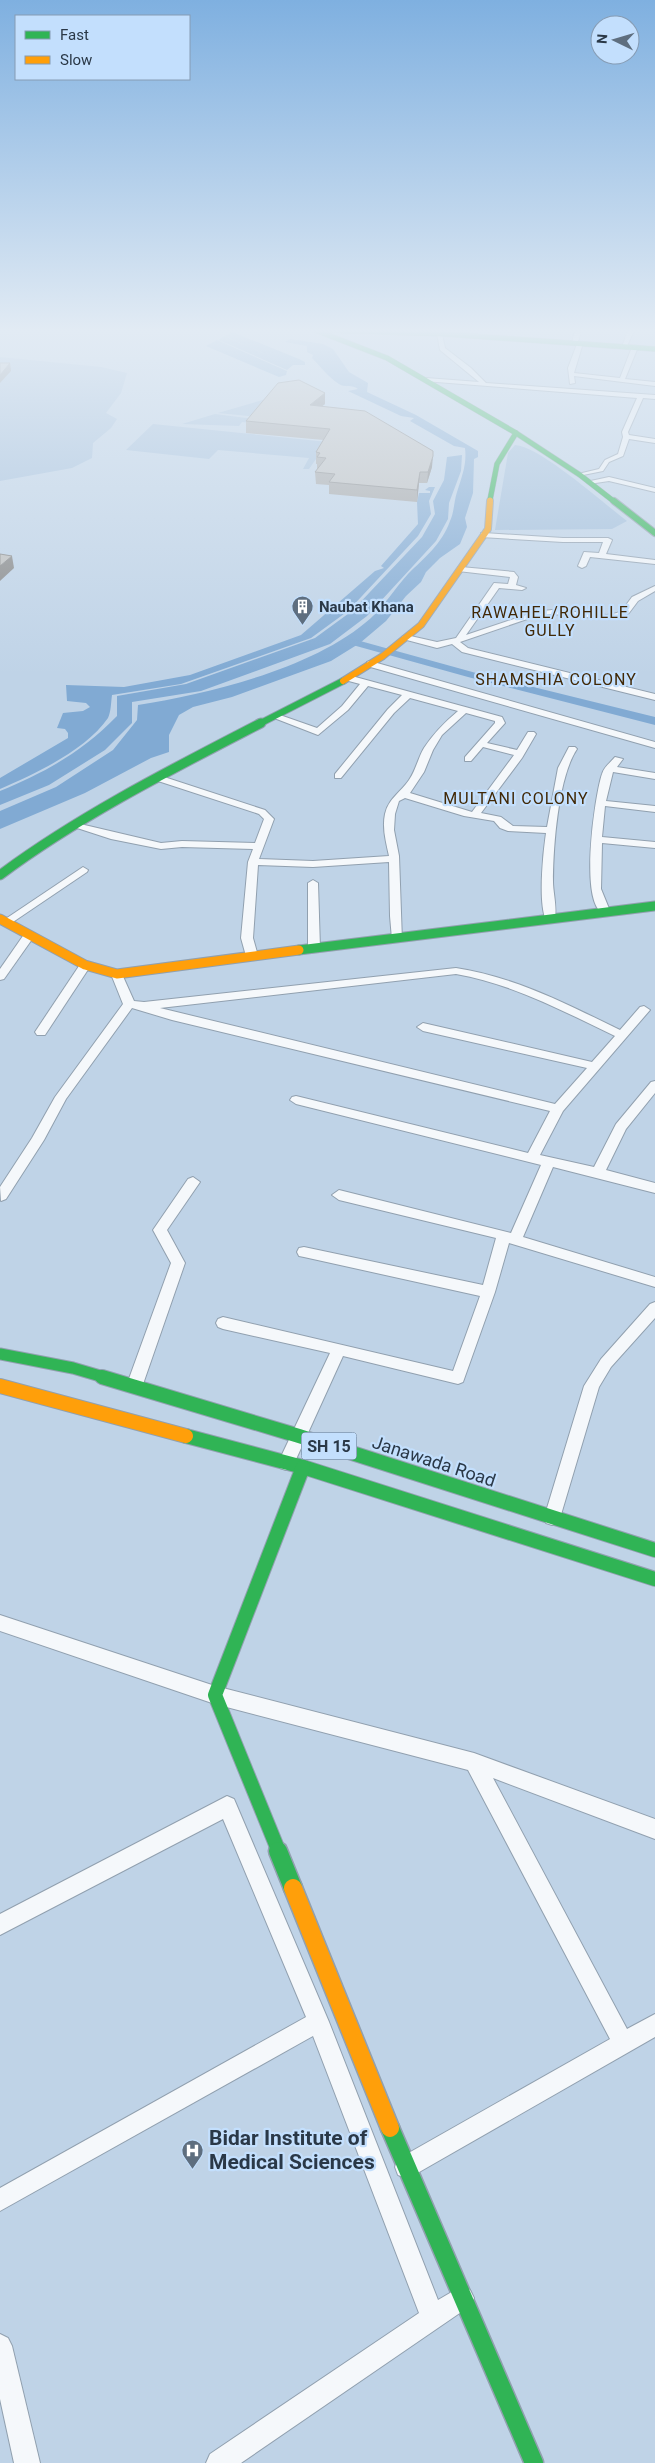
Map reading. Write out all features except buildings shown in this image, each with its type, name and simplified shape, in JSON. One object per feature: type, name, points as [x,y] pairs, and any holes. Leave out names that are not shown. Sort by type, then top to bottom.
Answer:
[{"type":"street","points":[[0,875],[35,850],[158,778],[348,678],[383,656],[404,639],[420,625],[488,529],[490,500],[497,464],[509,445]]},
{"type":"street","points":[[534,445],[584,479],[655,533]]},
{"type":"street","points":[[584,479],[601,470],[607,461],[621,455],[624,445]]},
{"type":"street","points":[[584,479],[609,479],[655,490]]},
{"type":"street","points":[[484,535],[562,540],[608,540],[601,556]]},
{"type":"street","points":[[582,566],[587,554],[655,562]]},
{"type":"street","points":[[461,569],[512,574],[514,577],[511,587]]},
{"type":"street","points":[[456,640],[497,585],[522,588]]},
{"type":"street","points":[[404,639],[437,645],[478,635],[535,614],[552,612],[607,617],[619,615],[626,611],[635,599],[655,588]]},
{"type":"street","points":[[456,640],[465,650],[655,698]]},
{"type":"street","points":[[370,664],[655,745]]},
{"type":"street","points":[[348,678],[500,721],[468,759]]},
{"type":"street","points":[[274,716],[318,732],[345,708],[366,683]]},
{"type":"street","points":[[338,776],[391,711],[408,694]]},
{"type":"street","points":[[398,938],[395,916],[394,859],[389,830],[390,814],[395,800],[404,794],[419,772],[428,750],[439,733],[464,710]]},
{"type":"street","points":[[475,816],[520,753],[531,734]]},
{"type":"street","points":[[482,744],[520,753]]},
{"type":"street","points":[[550,918],[546,892],[551,830],[561,766],[572,749]]},
{"type":"street","points":[[605,911],[596,889],[600,803],[610,768],[618,759]]},
{"type":"street","points":[[610,768],[655,776]]},
{"type":"street","points":[[158,778],[262,812],[269,819],[253,862],[247,938],[252,956]]},
{"type":"street","points":[[404,794],[475,816],[497,819],[504,826],[512,829],[551,830]]},
{"type":"street","points":[[600,803],[655,809]]},
{"type":"street","points":[[76,826],[115,837],[160,846],[182,844],[259,846]]},
{"type":"street","points":[[598,840],[655,845]]},
{"type":"street","points":[[253,862],[313,864],[394,859]]},
{"type":"street","points":[[82,870],[3,920],[85,965],[117,974],[655,906]]},
{"type":"street","points":[[313,883],[314,949]]},
{"type":"street","points":[[0,977],[29,935]]},
{"type":"street","points":[[41,1032],[85,965]]},
{"type":"street","points":[[144,1006],[456,970],[481,973],[519,988],[622,1035]]},
{"type":"street","points":[[117,974],[129,1004]]},
{"type":"street","points":[[129,1004],[144,1006],[172,1016],[558,1109]]},
{"type":"street","points":[[1,1196],[38,1140],[61,1097],[129,1004]]},
{"type":"street","points":[[532,1158],[558,1109],[644,1010]]},
{"type":"street","points":[[423,1027],[594,1066]]},
{"type":"street","points":[[598,1172],[621,1127],[655,1085]]},
{"type":"street","points":[[296,1100],[532,1158],[598,1172],[655,1188]]},
{"type":"street","points":[[224,1323],[458,1378],[488,1292],[510,1237],[549,1162]]},
{"type":"street","points":[[134,1387],[178,1263],[160,1230],[193,1182]]},
{"type":"street","points":[[339,1195],[510,1237],[655,1282]]},
{"type":"street","points":[[304,1252],[488,1292]]},
{"type":"street","points":[[552,1518],[592,1386],[606,1363],[655,1308]]},
{"type":"street","points":[[286,1463],[339,1350]]},
{"type":"street","name":"Janawada Road","points":[[0,1354],[56,1364],[298,1436],[655,1550]]},
{"type":"street","name":"SH 15","points":[[0,1386],[303,1467],[655,1579]]},
{"type":"street","points":[[303,1467],[215,1695],[406,2167],[534,2463]]},
{"type":"street","points":[[0,1623],[215,1695],[474,1762],[655,1829]]},
{"type":"street","points":[[474,1762],[623,2043]]},
{"type":"street","points":[[0,1924],[227,1806],[318,2022],[433,2318]]},
{"type":"street","points":[[0,2200],[318,2022]]},
{"type":"street","points":[[406,2167],[655,2025]]},
{"type":"street","points":[[219,2463],[462,2298]]},
{"type":"street","points":[[0,2346],[26,2463]]},
{"type":"shaded area","points":[[0,445],[93,445],[92,458],[72,468],[0,481]]},
{"type":"shaded area","points":[[131,445],[326,445],[309,469],[303,469],[309,458],[218,450],[209,459],[126,450]]},
{"type":"shaded area","points":[[452,445],[468,445],[478,451],[478,457],[474,459],[473,493],[465,518],[467,527],[460,544],[440,558],[426,572],[421,582],[406,596],[386,621],[360,643],[331,661],[232,697],[193,707],[179,715],[169,735],[169,752],[151,758],[85,793],[0,829],[0,811],[56,787],[113,750],[137,720],[138,705],[198,693],[261,676],[321,651],[348,636],[371,618],[403,579],[432,550],[447,529],[465,465],[465,448]]},
{"type":"shaded area","points":[[515,445],[526,448],[556,465],[627,521],[612,529],[495,530],[508,453]]},
{"type":"shaded area","points":[[462,455],[461,471],[449,503],[448,519],[436,541],[367,616],[330,644],[201,691],[132,702],[132,723],[105,750],[49,785],[0,805],[0,791],[63,760],[104,729],[117,716],[117,696],[186,684],[315,638],[352,611],[422,537],[435,514],[433,501],[444,480],[447,457]]},
{"type":"shaded area","points":[[429,487],[435,487],[429,501],[431,514],[418,536],[348,611],[311,638],[181,684],[112,695],[108,718],[87,740],[59,760],[0,789],[0,778],[68,738],[68,733],[65,729],[57,728],[63,713],[83,711],[90,707],[86,703],[67,701],[66,685],[124,687],[190,675],[301,635],[375,571],[384,568],[381,566],[418,524],[417,502],[419,493],[430,493],[430,491],[425,490]]},
{"type":"waterway","points":[[353,642],[472,675],[655,721]]},
{"type":"traffic: fast","points":[[490,500],[497,464],[509,445]]},
{"type":"traffic: fast","points":[[534,445],[580,475],[655,533]]},
{"type":"traffic: fast","points":[[0,875],[35,849],[188,761],[343,681]]},
{"type":"traffic: fast","points":[[299,950],[655,906]]},
{"type":"traffic: fast","points":[[0,1354],[73,1368],[299,1436],[655,1550]]},
{"type":"traffic: fast","points":[[186,1436],[303,1467],[655,1579]]},
{"type":"traffic: fast","points":[[293,1888],[215,1695],[303,1467]]},
{"type":"traffic: fast","points":[[390,2128],[534,2463]]},
{"type":"traffic: slow","points":[[343,681],[383,656],[421,625],[488,529],[490,500]]},
{"type":"traffic: slow","points":[[0,919],[85,965],[117,974],[299,950]]},
{"type":"traffic: slow","points":[[0,1386],[186,1436]]},
{"type":"traffic: slow","points":[[293,1888],[390,2128]]},
{"type":"place","name":"Naubat Khana","points":[[303,626]]},
{"type":"place","name":"Bidar Institute of Medical Sciences","points":[[193,2169]]},
{"type":"district","name":"RAWAHEL/ROHILLE GULLY","points":[[550,621]]},
{"type":"district","name":"SHAMSHIA COLONY","points":[[556,679]]},
{"type":"district","name":"MULTANI COLONY","points":[[516,798]]}]
